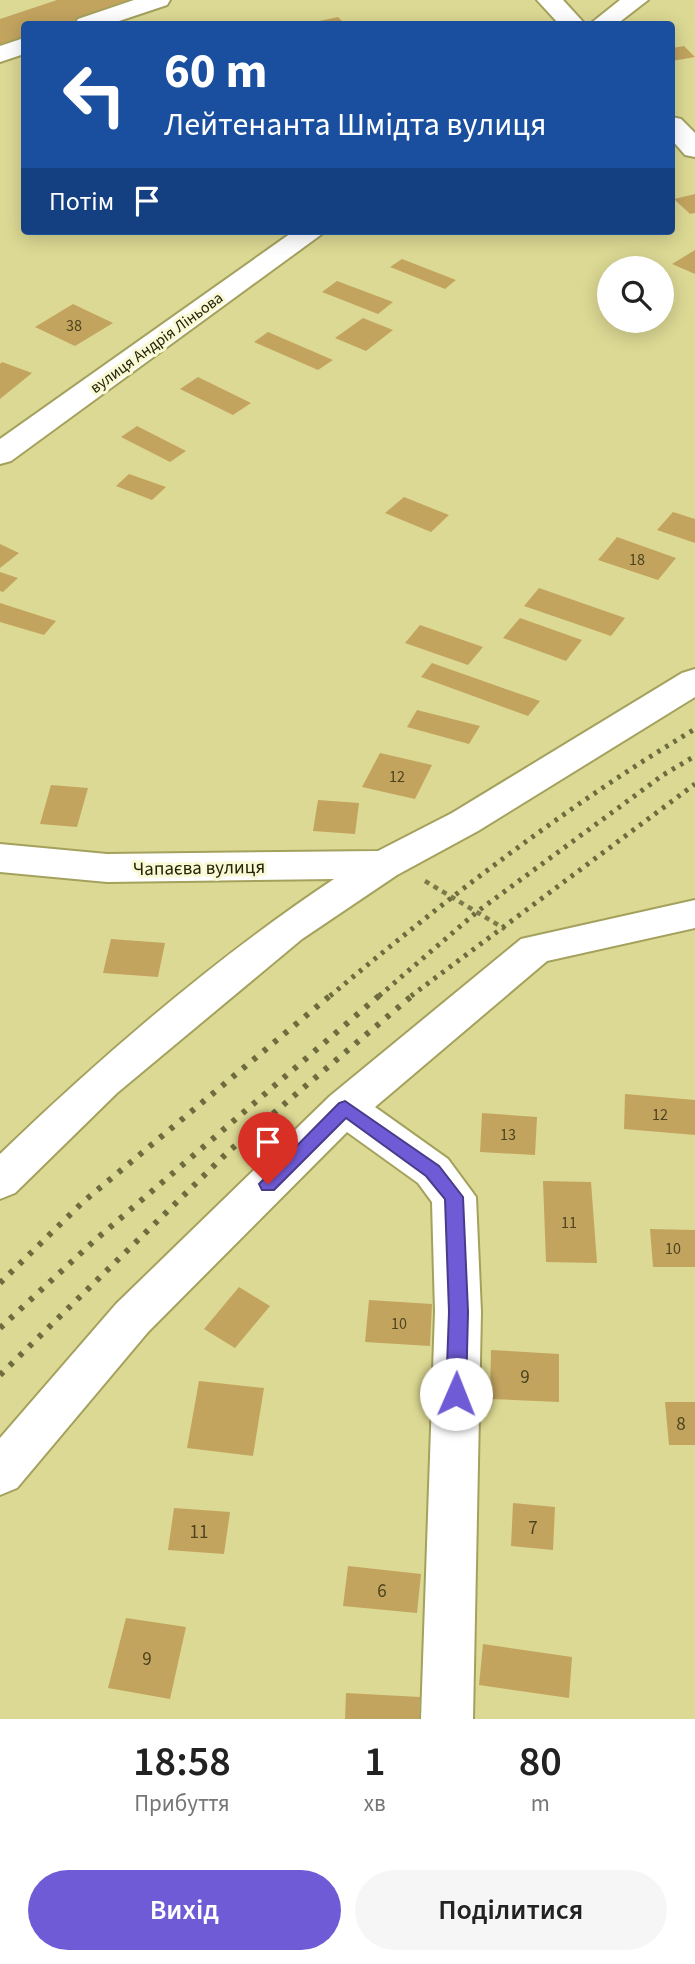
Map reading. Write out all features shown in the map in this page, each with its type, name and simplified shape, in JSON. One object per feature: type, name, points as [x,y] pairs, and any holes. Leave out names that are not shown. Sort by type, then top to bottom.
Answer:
[{"type":"street","points":[[96,21],[158,0]]},
{"type":"street","points":[[550,0],[570,21]]},
{"type":"street","points":[[606,21],[636,0]]},
{"type":"street","points":[[0,54],[21,47]]},
{"type":"street","points":[[675,128],[695,149]]},
{"type":"street","name":"вулиця Андрія Ліньова","points":[[0,454],[307,235]]},
{"type":"street","points":[[0,1181],[102,1081],[288,929],[695,681]]},
{"type":"street","name":"Чапаєва вулиця","points":[[0,859],[107,868],[391,865]]},
{"type":"street","points":[[0,1473],[132,1318],[345,1108],[535,948],[695,914]]},
{"type":"street","points":[[345,1108],[433,1171],[454,1197],[458,1312],[447,1719]]},
{"type":"path","points":[[391,865],[478,911],[535,948]]},
{"type":"building","points":[[57,0],[136,0],[74,21],[21,21],[21,39],[0,47],[0,19]]},
{"type":"building","points":[[338,17],[342,21],[319,21]]},
{"type":"building","points":[[684,46],[695,57],[675,60],[675,48]]},
{"type":"building","points":[[695,194],[695,213],[690,214],[675,199]]},
{"type":"building","points":[[695,250],[695,274],[674,263]]},
{"type":"building","points":[[402,259],[456,280],[445,289],[390,267]]},
{"type":"building","points":[[337,281],[393,302],[378,314],[322,292]]},
{"type":"building","points":[[73,304],[113,323],[75,346],[35,327]]},
{"type":"building","points":[[363,318],[393,330],[366,351],[335,338]]},
{"type":"building","points":[[268,332],[333,360],[318,370],[254,342]]},
{"type":"building","points":[[2,362],[32,373],[0,399],[0,364]]},
{"type":"building","points":[[198,377],[251,403],[233,415],[180,389]]},
{"type":"building","points":[[137,426],[186,451],[170,462],[121,437]]},
{"type":"building","points":[[129,474],[166,487],[152,500],[116,486]]},
{"type":"building","points":[[404,497],[449,515],[431,532],[385,513]]},
{"type":"building","points":[[673,512],[695,519],[695,543],[657,530]]},
{"type":"building","points":[[617,537],[676,558],[658,580],[598,560]]},
{"type":"building","points":[[0,544],[19,553],[0,568]]},
{"type":"building","points":[[0,572],[18,578],[3,592],[0,591]]},
{"type":"building","points":[[539,588],[625,618],[611,636],[524,606]]},
{"type":"building","points":[[0,603],[56,621],[44,635],[0,622]]},
{"type":"building","points":[[520,618],[582,640],[566,661],[503,638]]},
{"type":"building","points":[[420,625],[483,647],[468,665],[405,643]]},
{"type":"building","points":[[432,663],[540,701],[528,716],[421,677]]},
{"type":"building","points":[[417,710],[480,726],[469,744],[407,727]]},
{"type":"building","points":[[380,753],[432,765],[415,799],[362,787]]},
{"type":"building","points":[[51,785],[88,788],[77,827],[40,824]]},
{"type":"building","points":[[318,800],[359,803],[355,834],[313,831]]},
{"type":"building","points":[[111,939],[165,943],[158,977],[103,973]]},
{"type":"building","points":[[625,1094],[695,1100],[695,1135],[624,1129]]},
{"type":"building","points":[[482,1113],[537,1117],[535,1155],[480,1152]]},
{"type":"building","points":[[543,1181],[591,1182],[597,1263],[546,1262]]},
{"type":"building","points":[[650,1229],[695,1230],[695,1267],[653,1267]]},
{"type":"building","points":[[239,1287],[270,1306],[235,1348],[204,1329]]},
{"type":"building","points":[[369,1300],[432,1304],[430,1346],[365,1342]]},
{"type":"building","points":[[491,1350],[559,1354],[559,1402],[490,1399]]},
{"type":"building","points":[[199,1381],[264,1388],[253,1456],[187,1448]]},
{"type":"building","points":[[665,1402],[695,1402],[695,1445],[669,1445]]},
{"type":"building","points":[[513,1503],[555,1507],[553,1550],[511,1546]]},
{"type":"building","points":[[174,1508],[230,1512],[224,1554],[168,1550]]},
{"type":"building","points":[[348,1566],[421,1574],[417,1613],[343,1606]]},
{"type":"building","points":[[126,1618],[186,1627],[170,1699],[108,1688]]},
{"type":"building","points":[[483,1644],[572,1657],[569,1698],[479,1685]]},
{"type":"building","points":[[346,1693],[420,1697],[419,1719],[345,1719]]},
{"type":"railway","points":[[330,996],[507,855],[599,790],[695,729]]},
{"type":"railway","points":[[379,996],[478,911],[663,775],[695,756]]},
{"type":"railway","points":[[411,996],[695,784]]},
{"type":"railway","points":[[0,1283],[83,1202],[332,994]]},
{"type":"railway","points":[[0,1328],[94,1241],[381,994]]},
{"type":"railway","points":[[0,1375],[229,1151],[414,994]]},
{"type":"route","points":[[268,1184],[345,1108],[433,1171],[454,1197],[458,1312],[456,1394]]}]
